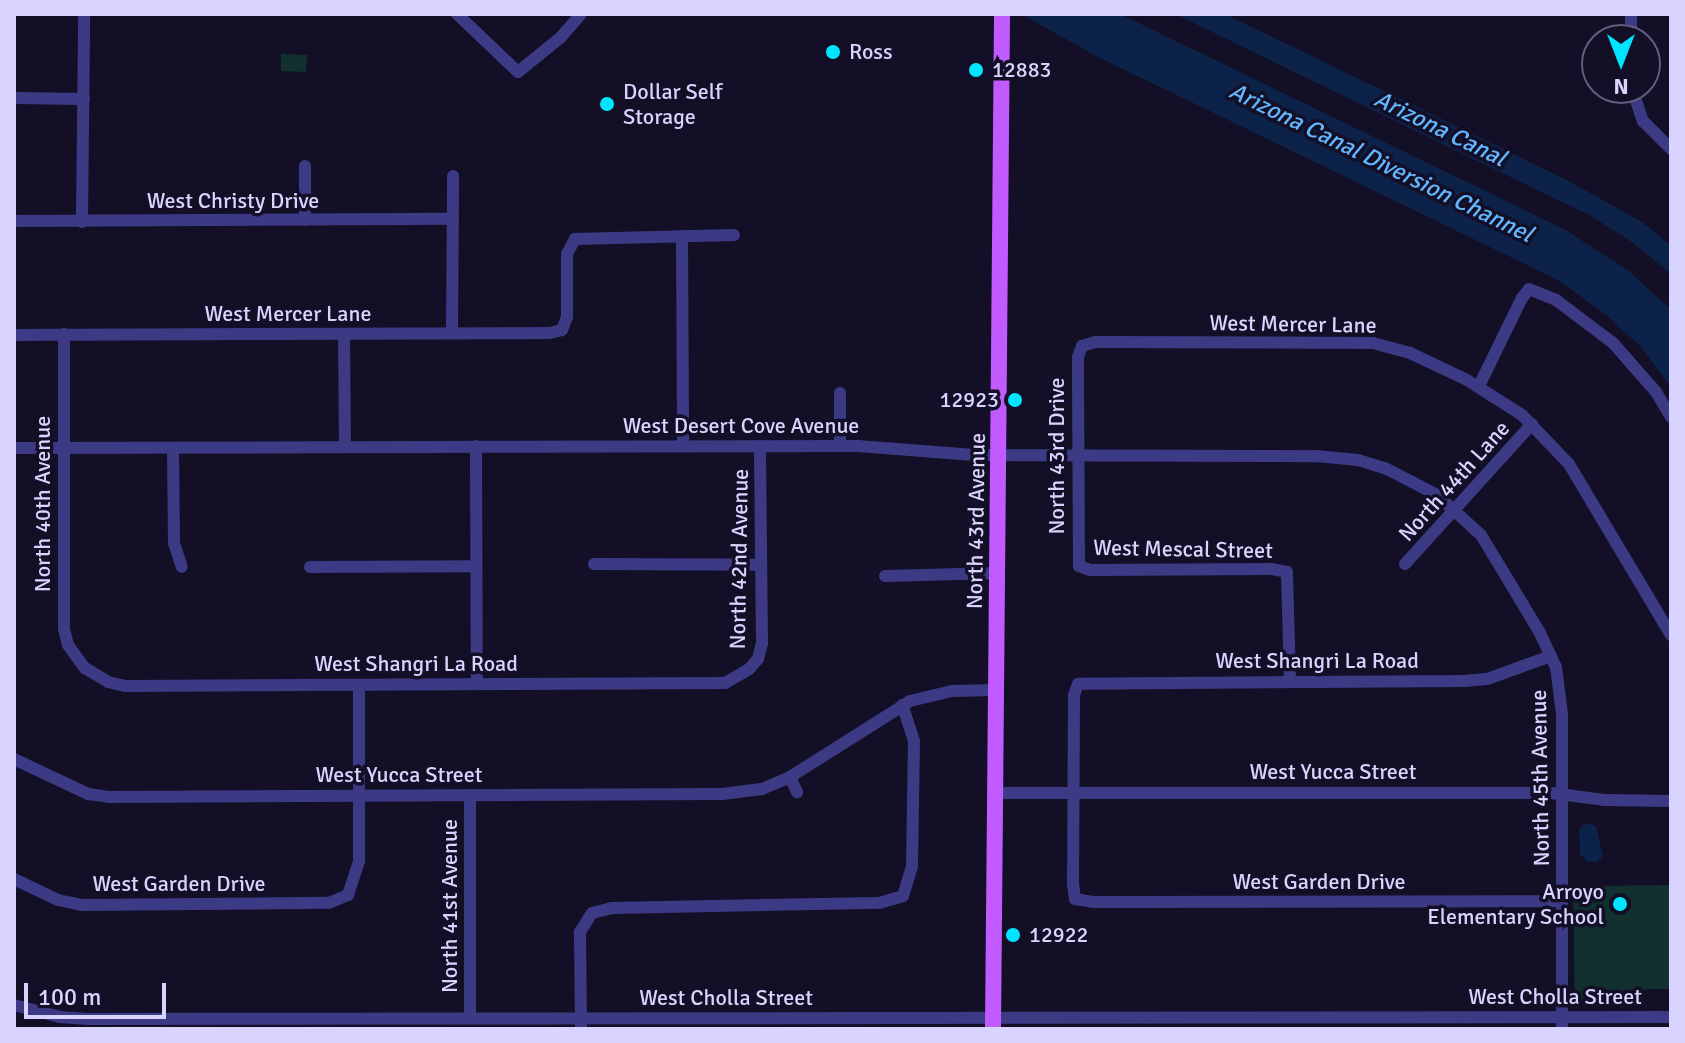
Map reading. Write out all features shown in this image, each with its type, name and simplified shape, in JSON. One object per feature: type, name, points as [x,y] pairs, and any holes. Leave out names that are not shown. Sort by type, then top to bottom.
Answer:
[{"type":"main road","name":"North 43rd Avenue","points":[[993,1023],[1002,14]]},
{"type":"street","points":[[82,222],[84,14]]},
{"type":"street","points":[[457,14],[518,72],[561,37],[581,14]]},
{"type":"street","points":[[14,98],[84,99]]},
{"type":"street","points":[[1637,104],[1643,121],[1671,149]]},
{"type":"street","points":[[1630,128],[1643,121]]},
{"type":"street","points":[[305,166],[305,220]]},
{"type":"street","points":[[452,333],[453,176]]},
{"type":"street","name":"West Christy Drive","points":[[14,221],[453,219]]},
{"type":"street","points":[[683,446],[682,236],[734,235]]},
{"type":"street","name":"West Mercer Lane","points":[[14,335],[550,333],[562,330],[567,317],[570,245],[581,237],[682,236]]},
{"type":"street","points":[[1479,386],[1529,289],[1556,300],[1613,343],[1656,392],[1671,417]]},
{"type":"street","name":"North 40th Avenue","points":[[64,334],[62,615],[68,645],[85,668]]},
{"type":"street","points":[[344,334],[345,447]]},
{"type":"street","name":"West Mercer Lane","points":[[1082,346],[1095,342],[1373,343],[1410,353],[1479,386],[1532,424],[1569,464],[1671,635]]},
{"type":"street","name":"North 43rd Drive","points":[[1079,566],[1078,357],[1082,346]]},
{"type":"street","points":[[840,393],[840,446]]},
{"type":"street","name":"North 44th Lane","points":[[1405,564],[1532,424]]},
{"type":"street","points":[[476,446],[477,684]]},
{"type":"street","name":"North 42nd Avenue","points":[[749,669],[758,659],[762,643],[760,446]]},
{"type":"street","name":"West Desert Cove Avenue","points":[[14,448],[840,446],[999,455],[1316,456],[1358,460],[1417,482],[1455,509]]},
{"type":"street","points":[[173,448],[174,543],[182,567]]},
{"type":"street","name":"North 45th Avenue","points":[[1455,509],[1481,535],[1498,560],[1551,656],[1562,714],[1562,1023]]},
{"type":"street","points":[[594,564],[761,565]]},
{"type":"street","points":[[310,567],[476,566]]},
{"type":"street","name":"West Mescal Street","points":[[1079,566],[1090,570],[1271,569],[1287,572],[1290,681]]},
{"type":"street","points":[[885,576],[998,573]]},
{"type":"street","name":"West Shangri La Road","points":[[1074,792],[1074,695],[1078,684],[1487,679],[1551,656]]},
{"type":"street","name":"West Shangri La Road","points":[[85,668],[108,682],[126,686],[725,683],[749,669]]},
{"type":"street","points":[[359,685],[360,795]]},
{"type":"street","name":"West Yucca Street","points":[[14,759],[96,795],[722,794],[762,789],[790,777],[902,705],[952,691],[997,690]]},
{"type":"street","points":[[581,1024],[580,932],[592,913],[612,908],[879,903],[903,896],[912,867],[914,741],[902,705]]},
{"type":"street","points":[[790,777],[797,792]]},
{"type":"street","name":"West Garden Drive","points":[[1074,792],[1075,899],[1562,901]]},
{"type":"street","name":"West Yucca Street","points":[[995,793],[1562,794],[1604,800],[1671,801]]},
{"type":"street","name":"West Garden Drive","points":[[14,879],[58,900],[81,905],[329,903],[348,895],[355,883],[359,861],[360,795]]},
{"type":"street","name":"North 41st Avenue","points":[[470,795],[470,1018]]},
{"type":"street","name":"West Cholla Street","points":[[14,1005],[75,1019],[199,1024],[470,1018],[581,1024],[1562,1023],[1671,1017]]},
{"type":"green space","points":[[281,54],[307,55],[306,72],[281,71]]},
{"type":"green space","points":[[1671,885],[1671,989],[1647,989],[1629,1001],[1629,1007],[1575,1004],[1573,896],[1583,896],[1584,886]]},
{"type":"water","name":"Arizona Canal Diversion Channel","points":[[1021,14],[1120,14],[1564,229],[1629,271],[1671,310],[1671,387],[1640,346],[1606,315],[1558,280],[1096,56]]},
{"type":"water","name":"Arizona Canal","points":[[1175,14],[1225,14],[1567,180],[1642,222],[1671,246],[1671,274],[1633,243],[1591,216]]},
{"type":"water","points":[[1585,823],[1596,826],[1603,856],[1597,862],[1588,862],[1580,854],[1579,829]]},
{"type":"place","name":"Ross","points":[[833,52]]},
{"type":"place","name":"12883","points":[[976,70]]},
{"type":"place","name":"Dollar Self Storage","points":[[607,104]]},
{"type":"place","name":"12923","points":[[1015,400]]},
{"type":"place","name":"Arroyo Elementary School","points":[[1620,904]]},
{"type":"place","name":"12922","points":[[1013,935]]}]
